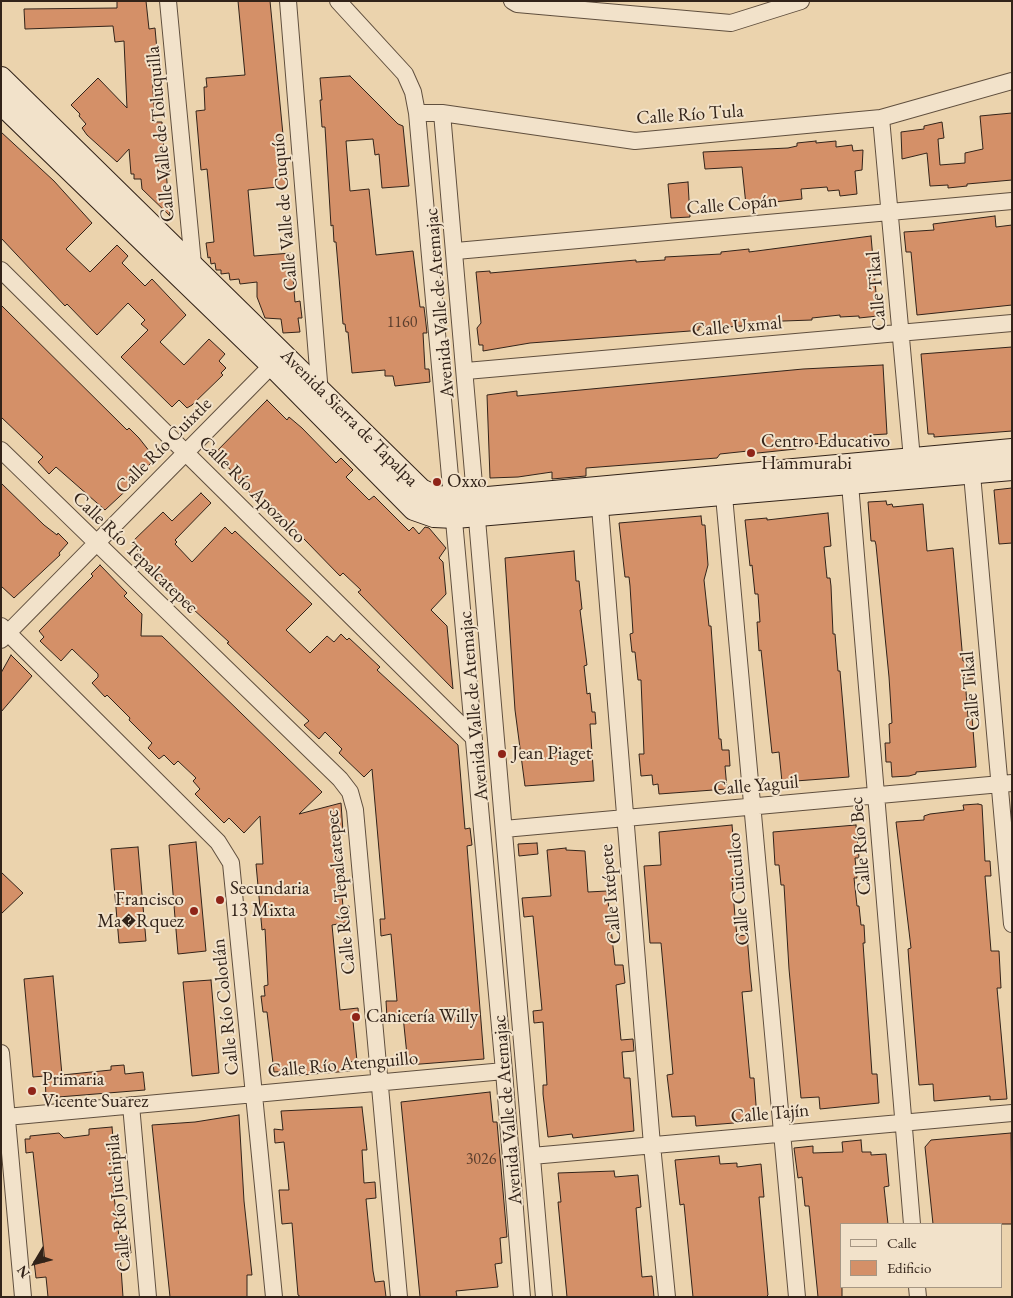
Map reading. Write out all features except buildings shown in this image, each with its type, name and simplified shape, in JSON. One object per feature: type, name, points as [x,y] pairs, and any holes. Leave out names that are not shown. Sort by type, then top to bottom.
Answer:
[{"type":"street","name":"Calle Valle de Toluquilla","points":[[168,1],[193,264]]},
{"type":"street","name":"Calle Valle de Cuquío","points":[[288,1],[319,390],[323,418]]},
{"type":"street","points":[[338,1],[405,74],[413,92],[417,113]]},
{"type":"street","points":[[512,1],[517,4],[731,23],[801,1]]},
{"type":"street","name":"Calle Río Tula","points":[[417,113],[442,113],[635,141],[881,118],[1012,81]]},
{"type":"street","name":"Avenida Sierra de Tapalpa","points":[[2,84],[193,264],[421,490],[454,508]]},
{"type":"street","name":"Avenida Sierra de Tapalpa","points":[[2,84],[323,418],[414,509],[434,516],[454,508],[600,497],[971,463],[1012,450]]},
{"type":"street","name":"Avenida Valle de Atemajac","points":[[417,113],[504,1071],[522,1297]]},
{"type":"street","name":"Avenida Valle de Atemajac","points":[[442,113],[456,251],[544,1297]]},
{"type":"street","name":"Calle Tikal","points":[[881,118],[912,459]]},
{"type":"street","name":"Calle Copán","points":[[456,251],[1012,201]]},
{"type":"street","name":"Calle Río Apozolco","points":[[1,270],[474,738]]},
{"type":"street","name":"Calle Uxmal","points":[[466,371],[1012,323]]},
{"type":"street","name":"Calle Río Cuixtle","points":[[4,633],[272,365]]},
{"type":"street","name":"Calle Río Tepalcatepec","points":[[1,450],[333,772],[350,792],[355,810],[399,1297]]},
{"type":"street","name":"Avenida Sierra de Tapalpa","points":[[849,474],[912,459],[971,463],[1012,469]]},
{"type":"street","name":"Calle Tikal","points":[[971,463],[1006,784],[1012,924]]},
{"type":"street","name":"Calle Río Bec","points":[[849,474],[912,1223]]},
{"type":"street","name":"Calle Cuicuilco","points":[[723,486],[797,1297]]},
{"type":"street","name":"Calle Ixtépete","points":[[600,497],[652,1145],[668,1297]]},
{"type":"street","name":"Calle Río Colotlán","points":[[4,633],[218,842],[228,856],[233,871],[274,1297]]},
{"type":"street","name":"Calle Yaguil","points":[[504,829],[1006,784]]},
{"type":"street","points":[[1,1053],[23,1297]]},
{"type":"street","name":"Calle Río Atenguillo","points":[[6,1117],[504,1071]]},
{"type":"street","name":"Calle Río Juchipila","points":[[131,1105],[148,1297]]},
{"type":"street","name":"Calle Tajín","points":[[532,1156],[1012,1113]]},
{"type":"place","name":"Centro Educativo Hammurabi","points":[[751,453]]},
{"type":"place","name":"Oxxo","points":[[437,482]]},
{"type":"place","name":"Jean Piaget","points":[[502,754]]},
{"type":"place","name":"Secundaria 13 Mixta","points":[[220,900]]},
{"type":"place","name":"Francisco Ma�Rquez","points":[[194,911]]},
{"type":"place","name":"Canicería Willy","points":[[356,1017]]},
{"type":"place","name":"Primaria Vicente Suarez","points":[[32,1091]]}]
